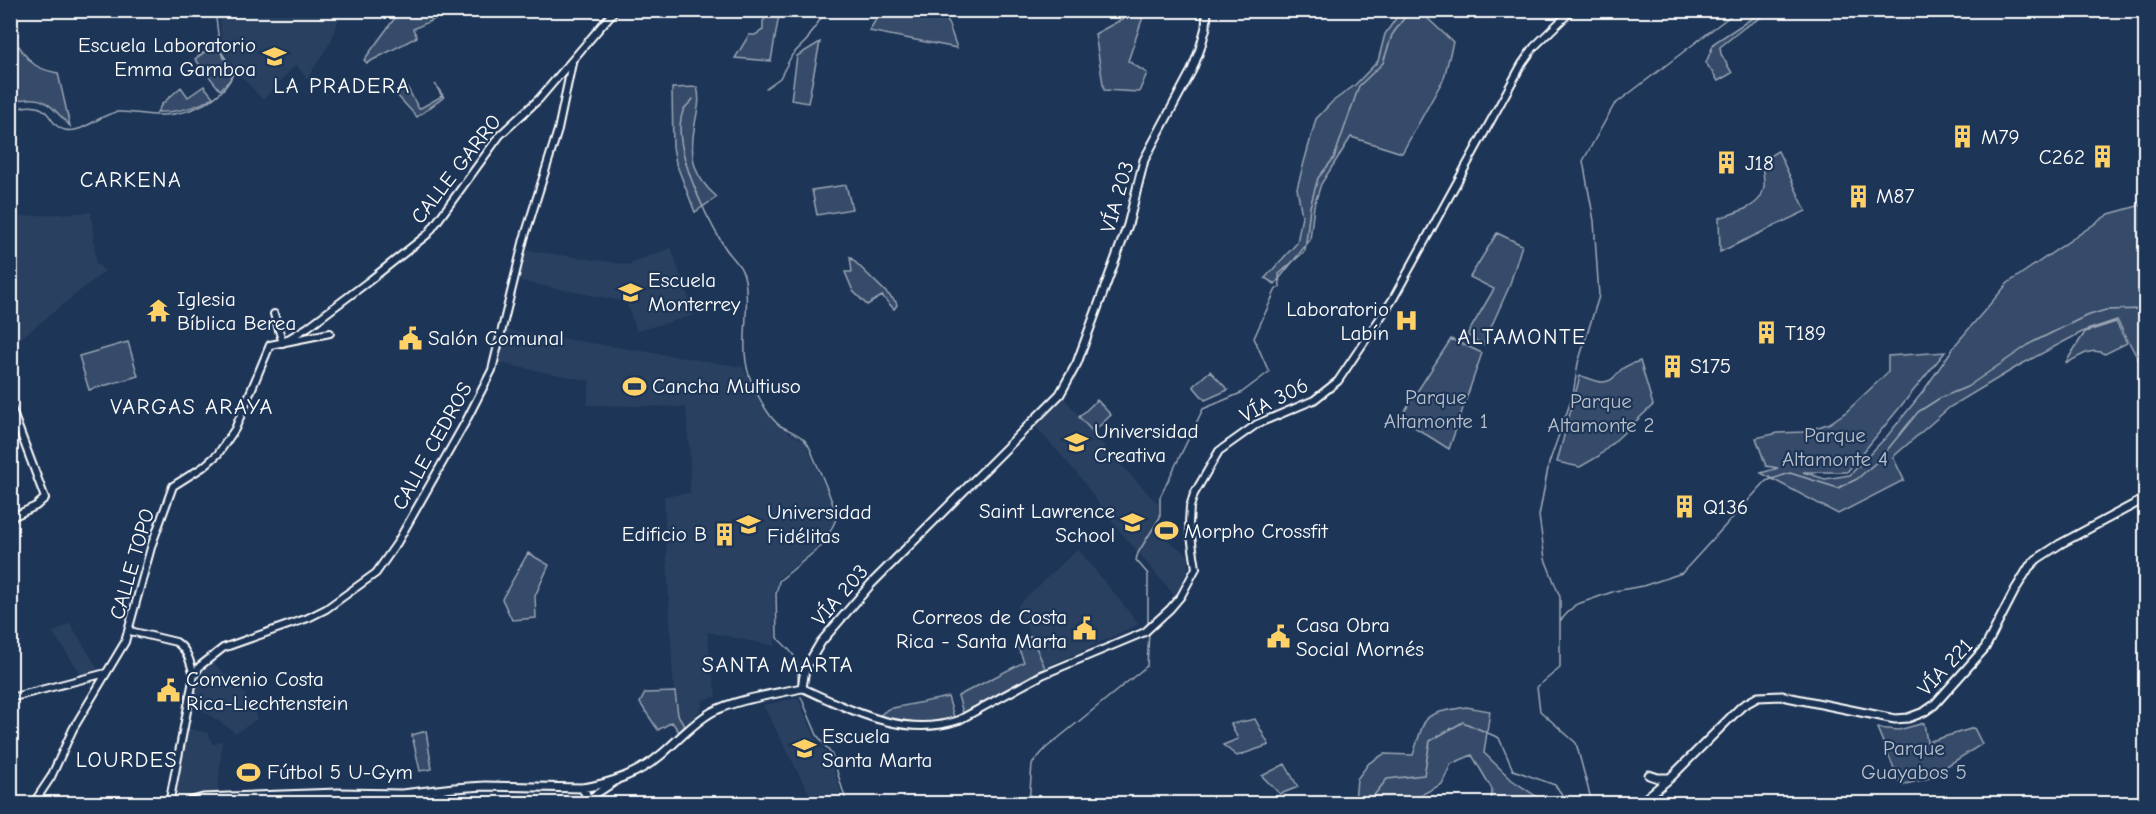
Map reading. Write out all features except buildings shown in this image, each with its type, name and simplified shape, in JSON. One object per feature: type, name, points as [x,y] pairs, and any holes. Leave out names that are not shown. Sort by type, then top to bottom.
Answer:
[{"type":"main road","name":"VÍA 203","points":[[802,688],[805,669],[821,642],[871,584],[1060,394],[1077,363],[1128,225],[1144,160],[1192,70],[1206,27],[1207,10]]},
{"type":"main road","name":"VÍA 221","points":[[1639,804],[1670,778],[1742,706],[1758,697],[1782,696],[1889,719],[1908,718],[1924,712],[1934,705],[1985,648],[2015,590],[2029,567],[2037,559],[2145,498]]},
{"type":"main road","points":[[182,804],[202,798],[338,793],[402,794],[474,786],[582,788],[598,786],[616,780],[660,756],[712,712],[725,706],[802,688]]},
{"type":"main road","points":[[1649,774],[1658,778],[1670,778]]},
{"type":"main road","points":[[582,788],[586,794],[583,802]]},
{"type":"street","name":"CALLE CEDROS","points":[[194,675],[200,666],[223,648],[308,618],[326,609],[376,573],[397,543],[492,370],[524,239],[558,130],[572,63],[615,10]]},
{"type":"street","name":"VÍA 306","points":[[802,688],[875,719],[921,727],[946,724],[959,720],[1042,675],[1145,632],[1154,626],[1181,596],[1196,568],[1189,523],[1190,507],[1194,494],[1219,451],[1257,424],[1314,400],[1338,381],[1393,299],[1522,64],[1534,47],[1572,10]]},
{"type":"street","name":"CALLE GARRO","points":[[270,345],[283,343],[315,322],[428,234],[500,135],[539,99],[572,63]]},
{"type":"street","points":[[274,314],[283,343],[330,333]]},
{"type":"street","name":"CALLE TOPO","points":[[33,804],[51,777],[73,729],[130,631],[137,595],[152,544],[173,486],[211,460],[228,441],[236,429],[270,345]]},
{"type":"street","points":[[10,405],[45,498],[36,506],[10,518]]},
{"type":"street","points":[[130,631],[180,644],[189,657],[194,675],[169,804]]},
{"type":"street","points":[[10,698],[106,673]]},
{"type":"street","points":[[583,802],[616,780]]},
{"type":"shaded area","name":"Escuela Laboratorio Emma Gamboa","points":[[219,10],[342,11],[331,41],[307,79],[296,64],[263,100],[241,76],[223,50]]},
{"type":"shaded area","points":[[91,212],[96,263],[105,271],[11,346],[11,217]]},
{"type":"shaded area","name":"Escuela Monterrey","points":[[671,248],[695,315],[637,331],[626,302],[519,281],[525,250],[631,265],[633,262]]},
{"type":"shaded area","name":"Universidad Fidélitas","points":[[502,329],[743,367],[751,385],[776,425],[805,442],[836,517],[829,533],[815,550],[778,579],[774,594],[775,646],[707,632],[716,697],[704,699],[701,709],[685,726],[678,715],[673,682],[664,499],[665,496],[690,493],[686,407],[587,405],[590,381],[494,362]]},
{"type":"shaded area","name":"Saint Lawrence School","points":[[1063,397],[1111,454],[1159,505],[1158,516],[1151,528],[1188,555],[1188,568],[1175,596],[1109,518],[1077,473],[1034,425]]},
{"type":"shaded area","points":[[1078,549],[1139,624],[1045,668],[1017,606]]},
{"type":"shaded area","points":[[70,623],[98,669],[82,675],[53,633]]},
{"type":"shaded area","points":[[212,661],[246,695],[257,719],[236,733],[191,703],[194,685],[199,674]]},
{"type":"shaded area","name":"Escuela Santa Marta","points":[[798,698],[815,738],[830,758],[844,803],[814,803],[763,705]]},
{"type":"shaded area","points":[[185,728],[208,733],[213,745],[222,740],[218,793],[172,795]]},
{"type":"green space","points":[[400,11],[427,11],[429,13],[437,11],[435,19],[413,29],[417,37],[367,63],[364,60]]},
{"type":"green space","points":[[772,11],[779,15],[771,61],[735,58],[749,35],[755,35],[763,30],[763,21]]},
{"type":"green space","points":[[881,11],[944,11],[957,48],[869,31]]},
{"type":"green space","points":[[1137,11],[1145,11],[1128,61],[1147,73],[1139,92],[1104,90],[1095,34]]},
{"type":"green space","points":[[1401,11],[1426,11],[1425,16],[1453,42],[1444,78],[1402,153],[1351,137],[1321,184],[1314,206],[1310,240],[1275,284],[1265,278],[1297,243],[1302,216],[1297,188],[1316,119],[1332,102],[1355,85],[1378,61],[1385,34]]},
{"type":"green space","points":[[1763,11],[1772,11],[1745,27],[1720,47],[1721,54],[1732,73],[1718,81],[1706,63],[1714,43]]},
{"type":"green space","points":[[820,42],[808,103],[791,100],[797,56]]},
{"type":"green space","points":[[216,44],[232,71],[230,80],[220,90],[195,59]]},
{"type":"green space","points":[[19,46],[35,65],[58,73],[70,126],[45,102],[31,99],[11,102],[11,48]]},
{"type":"green space","points":[[435,84],[444,97],[417,117],[395,93],[407,87],[419,109],[442,96]]},
{"type":"green space","points":[[204,86],[213,97],[207,101],[186,109],[157,112],[162,104],[181,87],[188,97]]},
{"type":"green space","points":[[697,87],[699,101],[692,146],[694,164],[702,181],[717,197],[695,212],[676,163],[673,147],[672,88]]},
{"type":"green space","points":[[1778,151],[1806,211],[1720,252],[1719,218],[1743,210],[1758,200],[1764,189],[1763,166],[1765,161]]},
{"type":"green space","points":[[846,185],[852,209],[817,215],[812,190]]},
{"type":"green space","name":"Parque Altamonte 4","points":[[2145,204],[2145,372],[2117,320],[2084,331],[2020,365],[1950,407],[1893,457],[1904,480],[1838,514],[1761,473],[1778,468],[1766,466],[1756,438],[1778,433],[1804,432],[1830,423],[1846,412],[1888,372],[1888,356],[1945,352],[1847,472],[1803,472],[1825,479],[1850,475],[1888,435],[1922,393],[1956,344],[2008,283],[2109,214]]},
{"type":"green space","name":"Parque Altamonte 1","points":[[1497,233],[1522,245],[1509,287],[1483,345],[1467,335],[1494,289],[1470,277]]},
{"type":"green space","points":[[850,257],[896,302],[894,309],[882,296],[867,305],[853,291],[845,272],[852,272]]},
{"type":"green space","points":[[2116,322],[2127,343],[2105,354],[2090,352],[2066,362],[2085,332]]},
{"type":"green space","name":"Parque Altamonte 1","points":[[1451,339],[1482,353],[1449,449],[1400,418]]},
{"type":"green space","points":[[128,342],[138,376],[89,390],[79,356]]},
{"type":"green space","name":"Parque Altamonte 2","points":[[1640,361],[1653,405],[1599,456],[1580,467],[1557,462],[1580,376],[1606,382],[1626,366]]},
{"type":"green space","points":[[1210,371],[1228,390],[1205,400],[1193,386]]},
{"type":"green space","points":[[1097,400],[1111,415],[1093,432],[1079,417]]},
{"type":"green space","points":[[528,553],[549,565],[535,596],[536,618],[512,620],[502,599]]},
{"type":"green space","points":[[1031,636],[1045,668],[963,713],[958,696],[1024,662],[1017,644]]},
{"type":"green space","points":[[675,692],[678,715],[685,726],[679,732],[672,722],[658,730],[640,703],[645,693]]},
{"type":"green space","points":[[948,697],[954,717],[950,719],[921,723],[879,716],[888,709]]},
{"type":"green space","points":[[1466,707],[1490,711],[1484,753],[1512,780],[1546,803],[1491,803],[1492,789],[1472,755],[1451,764],[1442,784],[1406,803],[1339,803],[1355,800],[1357,779],[1369,763],[1384,754],[1413,755],[1424,723],[1433,714]]},
{"type":"green space","points":[[1255,719],[1269,745],[1237,756],[1223,745],[1238,739],[1231,724]]},
{"type":"green space","name":"Parque Guayabos 5","points":[[1924,723],[1927,742],[1974,728],[1982,744],[1926,779],[1901,785],[1877,728],[1899,730]]},
{"type":"green space","points":[[426,731],[432,769],[420,771],[412,735]]},
{"type":"green space","points":[[1285,764],[1298,787],[1280,794],[1262,776]]},
{"type":"waterway","points":[[10,112],[23,107],[40,108],[59,128],[72,130],[85,127],[104,116],[117,112],[174,114],[206,103],[223,90],[234,71],[220,50],[215,10]]},
{"type":"waterway","points":[[766,88],[780,78],[792,55],[807,40],[826,10]]},
{"type":"waterway","points":[[1148,625],[1148,574],[1136,560],[1160,517],[1160,497],[1203,409],[1241,393],[1269,372],[1254,338],[1276,289],[1280,287],[1279,274],[1305,251],[1310,207],[1318,178],[1334,158],[1359,86],[1383,63],[1392,35],[1410,10]]},
{"type":"waterway","points":[[1367,804],[1387,779],[1424,775],[1430,741],[1463,722],[1499,738],[1513,770],[1555,785],[1567,801],[1591,799],[1576,743],[1540,711],[1537,687],[1560,668],[1560,597],[1545,559],[1539,516],[1549,463],[1573,395],[1578,363],[1599,296],[1594,221],[1583,161],[1614,105],[1738,10]]},
{"type":"waterway","points":[[693,99],[684,109],[680,123],[681,140],[691,179],[699,199],[724,246],[744,275],[747,306],[745,357],[752,383],[771,417],[779,425],[804,439],[809,445],[837,517],[825,543],[779,581],[776,594],[777,638],[794,656],[798,681]]},
{"type":"waterway","points":[[1560,621],[1575,605],[1615,591],[1643,586],[1682,573],[1766,481],[1790,473],[1838,488],[1857,479],[1879,460],[1918,412],[1940,398],[1967,387],[2031,343],[2086,316],[2106,310],[2146,309]]},
{"type":"waterway","points":[[1029,804],[1032,764],[1046,748],[1147,666],[1149,633]]},
{"type":"waterway","points":[[801,697],[817,735],[832,755],[847,804]]},
{"type":"place","name":"Escuela Laboratorio Emma Gamboa","points":[[274,57]]},
{"type":"place","name":"M79","points":[[1963,137]]},
{"type":"place","name":"C262","points":[[2103,157]]},
{"type":"place","name":"J18","points":[[1727,163]]},
{"type":"place","name":"M87","points":[[1858,196]]},
{"type":"place","name":"Escuela Monterrey","points":[[630,292]]},
{"type":"place","name":"Iglesia Bíblica Berea","points":[[159,311]]},
{"type":"place","name":"Laboratorio Labín","points":[[1407,321]]},
{"type":"place","name":"T189","points":[[1767,333]]},
{"type":"place","name":"Salón Comunal","points":[[410,338]]},
{"type":"place","name":"S175","points":[[1672,366]]},
{"type":"place","name":"Cancha Multiuso","points":[[634,386]]},
{"type":"place","name":"Universidad Creativa","points":[[1076,443]]},
{"type":"place","name":"Q136","points":[[1685,507]]},
{"type":"place","name":"Saint Lawrence School","points":[[1133,523]]},
{"type":"place","name":"Universidad Fidélitas","points":[[749,524]]},
{"type":"place","name":"Morpho Crossfit","points":[[1166,531]]},
{"type":"place","name":"Edificio B","points":[[725,534]]},
{"type":"place","name":"Correos de Costa Rica - Santa Marta","points":[[1085,629]]},
{"type":"place","name":"Casa Obra Social Mornés","points":[[1278,637]]},
{"type":"place","name":"Convenio Costa Rica-Liechtenstein","points":[[168,691]]},
{"type":"place","name":"Escuela Santa Marta","points":[[804,748]]},
{"type":"place","name":"Fútbol 5 U-Gym","points":[[249,772]]},
{"type":"district","name":"LA PRADERA","points":[[342,85]]},
{"type":"district","name":"CARKENA","points":[[131,179]]},
{"type":"district","name":"ALTAMONTE","points":[[1522,336]]},
{"type":"district","name":"VARGAS ARAYA","points":[[192,406]]},
{"type":"district","name":"SANTA MARTA","points":[[778,664]]},
{"type":"district","name":"LOURDES","points":[[127,759]]}]
